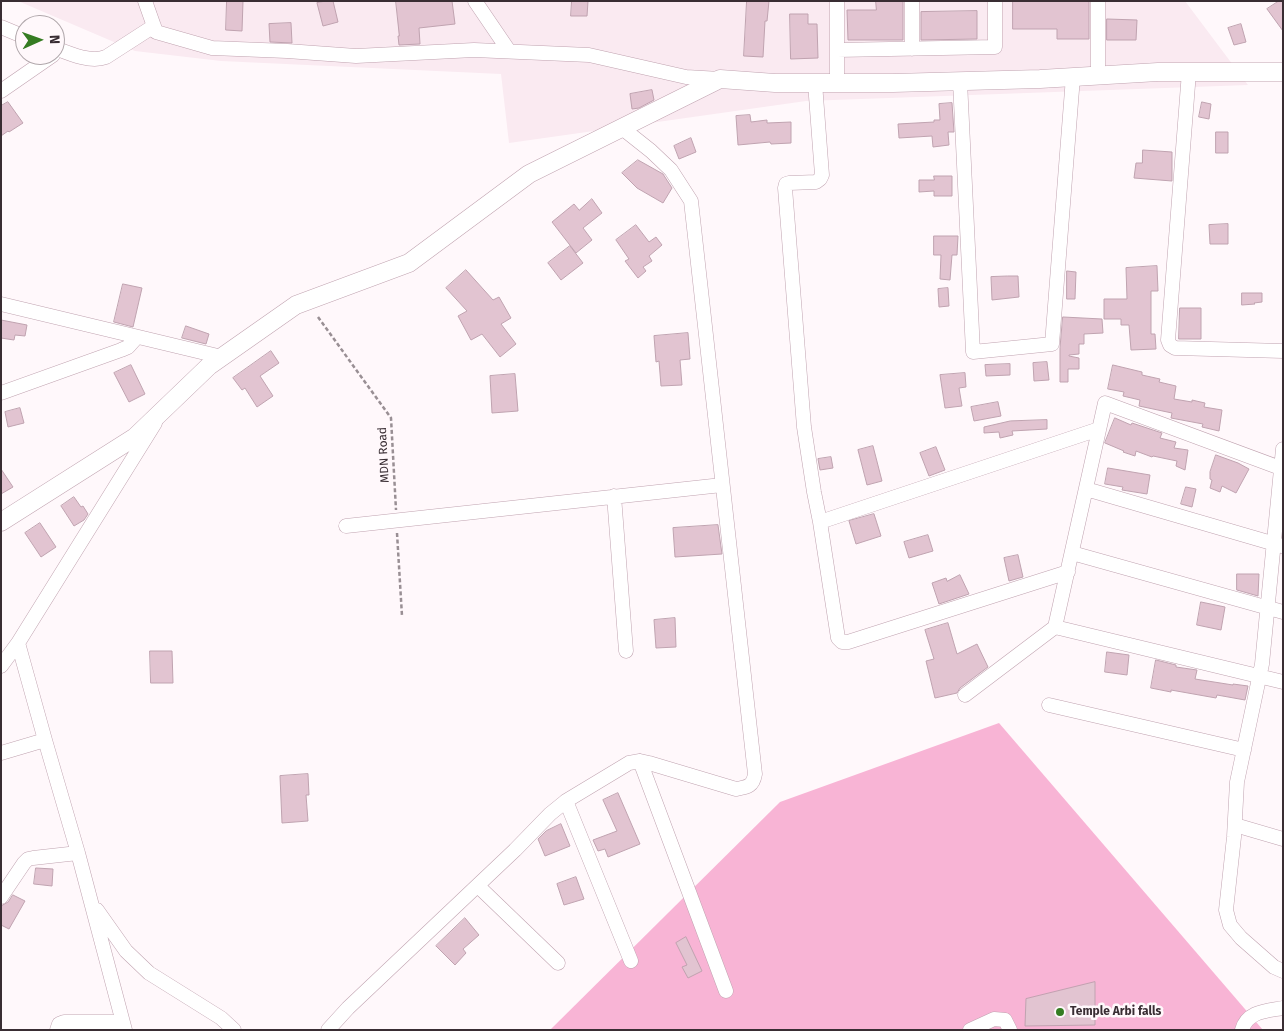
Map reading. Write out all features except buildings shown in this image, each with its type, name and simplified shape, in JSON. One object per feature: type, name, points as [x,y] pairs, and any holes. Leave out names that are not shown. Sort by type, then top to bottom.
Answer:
[{"type":"main road","points":[[1,522],[135,437],[208,366],[296,305],[409,263],[529,174],[720,79],[775,83],[837,83],[1040,79],[1158,72],[1283,72]]},
{"type":"street","points":[[145,1],[156,32],[212,48],[356,56],[474,50],[589,55],[686,77],[720,79]]},
{"type":"street","points":[[475,1],[509,51]]},
{"type":"street","points":[[837,1],[837,83]]},
{"type":"street","points":[[912,1],[912,49]]},
{"type":"street","points":[[837,50],[995,47],[995,1]]},
{"type":"street","points":[[1098,1],[1098,76]]},
{"type":"street","points":[[65,54],[100,60],[154,26]]},
{"type":"street","points":[[1,27],[15,33]]},
{"type":"street","points":[[1,91],[37,65]]},
{"type":"street","points":[[1189,72],[1168,340],[1170,345],[1175,348],[1283,351]]},
{"type":"street","points":[[960,81],[973,352],[1052,344],[1073,77]]},
{"type":"street","points":[[815,83],[822,175],[816,182],[789,183],[786,184],[785,188],[804,427],[838,638],[842,642],[848,642],[1068,572]]},
{"type":"street","points":[[328,1030],[348,1008],[478,886],[542,821],[566,801],[629,763],[640,761],[736,789],[751,785],[754,779],[754,764],[691,201],[671,170],[622,128]]},
{"type":"street","points":[[1,304],[222,357]]},
{"type":"street","points":[[1,393],[121,350],[128,347],[137,337]]},
{"type":"street","points":[[965,695],[1055,627],[1105,403],[1282,469]]},
{"type":"street","points":[[1,666],[18,643],[164,410]]},
{"type":"street","points":[[820,522],[1100,429]]},
{"type":"street","points":[[1283,449],[1278,545],[1260,676],[1238,782],[1226,910],[1230,925],[1241,938],[1274,967],[1283,971]]},
{"type":"street","points":[[346,526],[722,485]]},
{"type":"street","points":[[1086,488],[1278,545]]},
{"type":"street","points":[[614,496],[626,651]]},
{"type":"street","points":[[1072,553],[1283,612]]},
{"type":"street","points":[[1055,627],[1283,682]]},
{"type":"street","points":[[18,643],[78,853],[124,1026],[64,1022],[59,1024],[57,1030]]},
{"type":"street","points":[[1049,705],[1244,750]]},
{"type":"street","points":[[1,753],[45,740]]},
{"type":"street","points":[[640,761],[726,991]]},
{"type":"street","points":[[566,801],[631,961]]},
{"type":"street","points":[[1234,825],[1283,839]]},
{"type":"street","points":[[1,897],[28,859],[78,853]]},
{"type":"street","points":[[478,886],[558,963]]},
{"type":"street","points":[[91,902],[126,951],[149,973],[221,1018],[234,1030]]},
{"type":"street","points":[[1242,1030],[1244,1023],[1253,1014],[1283,1008]]},
{"type":"street","points":[[970,1030],[994,1019],[1005,1020],[1010,1030]]},
{"type":"path","name":"MDN Road","points":[[318,317],[391,418],[402,616]]},
{"type":"shaded area","points":[[18,1],[1185,1],[1248,85],[806,101],[509,143],[501,74],[221,61],[135,51],[65,21],[65,15],[51,15]]},
{"type":"shaded area","points":[[999,723],[1263,1030],[550,1030],[780,802]]},
{"type":"place","name":"Temple Arbi falls","points":[[1060,1012]]}]
